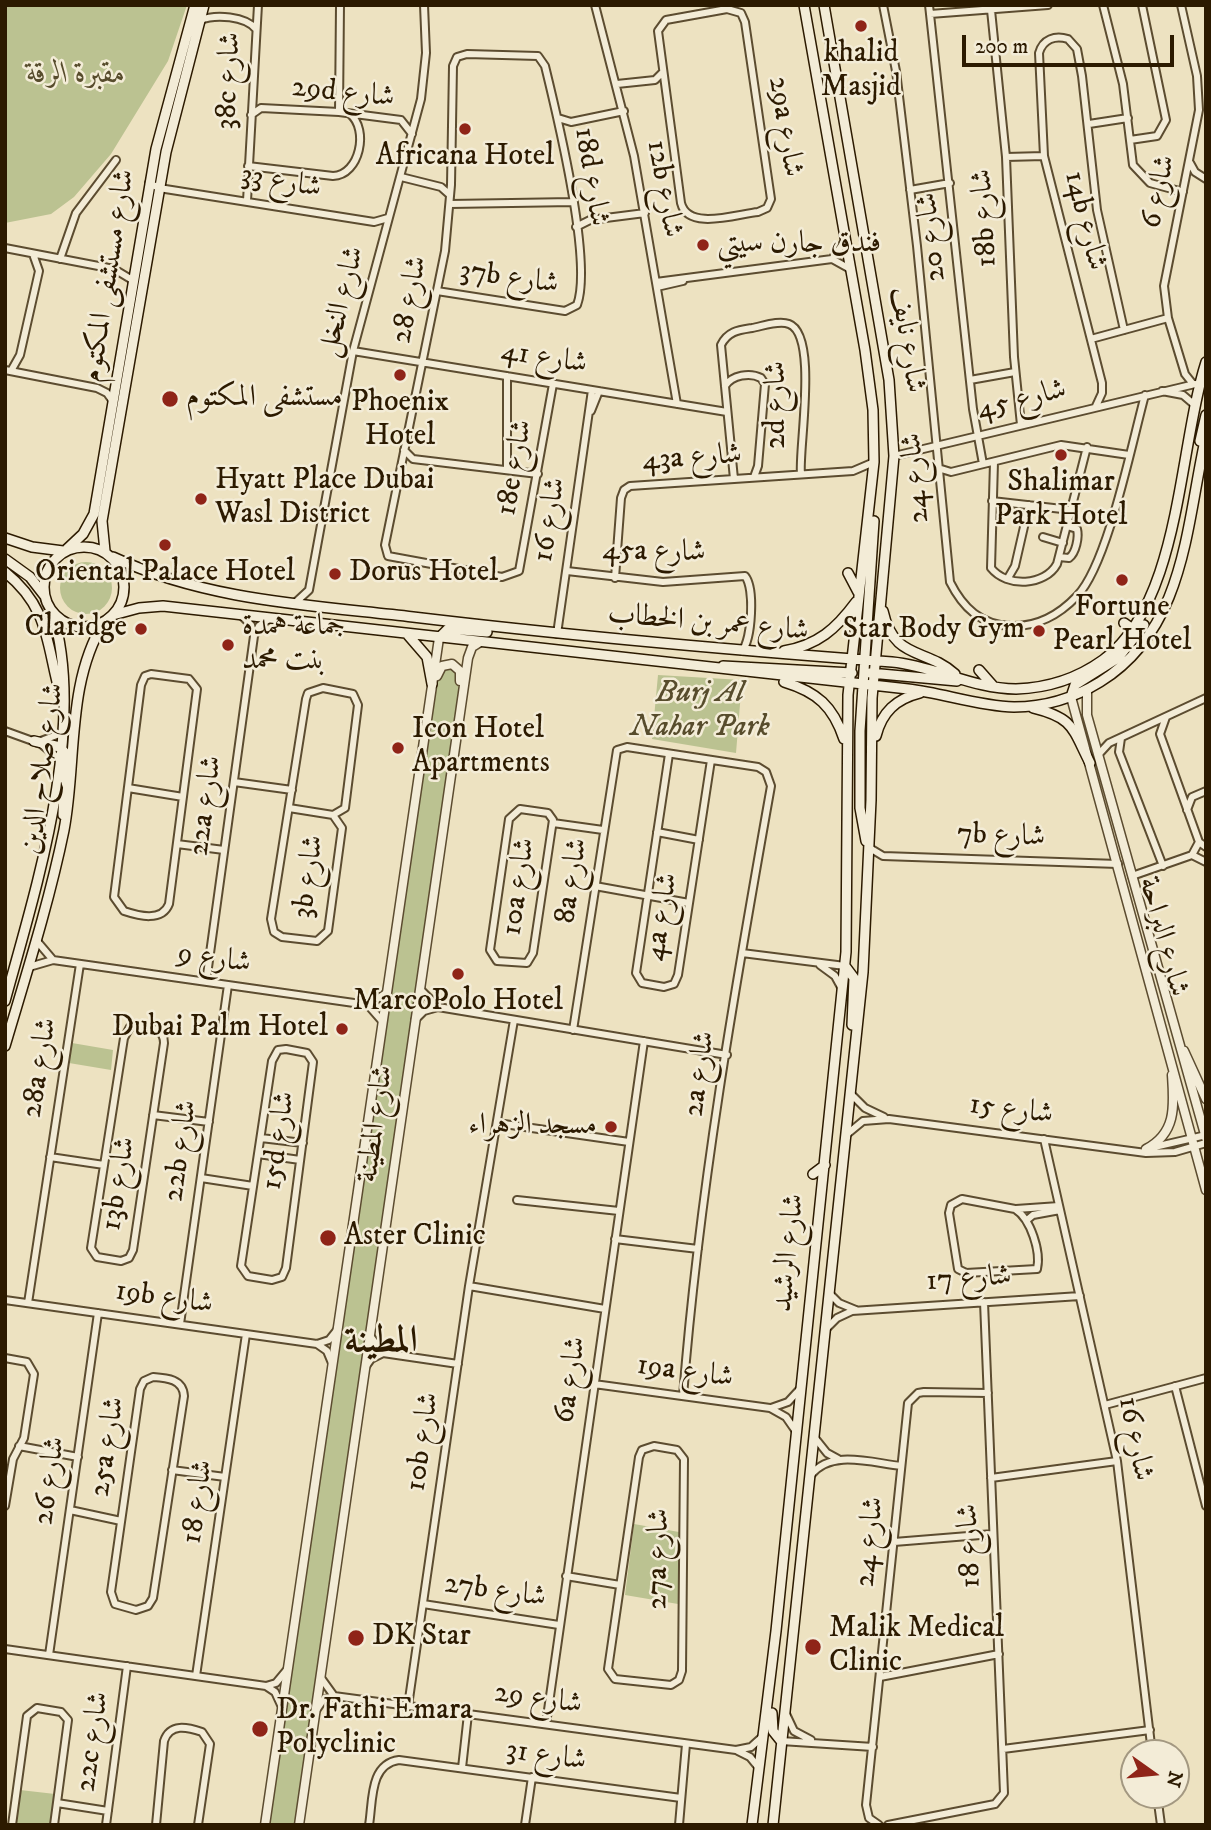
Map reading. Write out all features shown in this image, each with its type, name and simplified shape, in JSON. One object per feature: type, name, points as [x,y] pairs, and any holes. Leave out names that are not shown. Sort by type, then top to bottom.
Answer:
[{"type":"main road","name":"شارع مستشفى المكتوم","points":[[65,550],[83,534],[94,514],[135,282],[149,183],[170,88],[195,5]]},
{"type":"main road","name":"شارع مستشفى المكتوم","points":[[109,554],[102,521],[160,185],[177,103],[204,5]]},
{"type":"main road","name":"شارع نايف","points":[[804,5],[869,377],[874,462],[872,502],[848,684]]},
{"type":"main road","name":"شارع نايف","points":[[824,5],[876,300],[893,423],[894,456],[873,686]]},
{"type":"main road","name":"شارع عمر بن الخطاب","points":[[109,554],[156,576],[202,590],[293,604],[557,634],[918,666],[994,687],[1042,686],[1078,674],[1111,653],[1134,630],[1159,577],[1206,362]]},
{"type":"main road","points":[[869,377],[874,382],[879,421],[893,423]]},
{"type":"main road","points":[[1202,453],[1200,438],[1206,415]]},
{"type":"main road","name":"شارع عمر بن الخطاب","points":[[113,615],[139,608],[163,606],[928,692],[998,706],[1028,706],[1087,690],[1127,662],[1152,634],[1165,612],[1178,577],[1203,466],[1202,453],[1206,436]]},
{"type":"main road","points":[[868,847],[860,808],[862,685],[874,537],[872,502]]},
{"type":"main road","points":[[5,538],[32,547],[65,550],[89,546],[109,554],[124,580],[124,593],[113,615],[104,622],[75,626],[52,611],[30,577],[5,559]]},
{"type":"main road","points":[[44,595],[45,575],[65,550]]},
{"type":"main road","points":[[5,572],[31,598],[45,624],[64,707]]},
{"type":"main road","points":[[768,653],[792,650],[827,635],[839,625],[858,596],[848,573]]},
{"type":"main road","points":[[1071,696],[1075,685],[1112,662],[1139,634],[1153,607],[1159,577]]},
{"type":"main road","points":[[881,602],[889,631],[900,646],[946,667],[958,678]]},
{"type":"main road","name":"شارع صلاح الدين","points":[[5,1002],[41,860],[62,733],[62,654],[52,611]]},
{"type":"main road","name":"شارع صلاح الدين","points":[[5,1046],[36,940],[65,820],[83,668],[104,622]]},
{"type":"main road","points":[[1124,623],[1134,630]]},
{"type":"main road","points":[[439,638],[448,629],[490,632],[502,628]]},
{"type":"main road","points":[[407,634],[428,657],[432,684]]},
{"type":"main road","points":[[711,668],[743,665],[979,684]]},
{"type":"main road","points":[[979,670],[994,687]]},
{"type":"main road","points":[[761,675],[816,694],[836,720],[847,751]]},
{"type":"main road","name":"شارع الرشيد","points":[[752,1825],[776,1631],[845,966],[848,684]]},
{"type":"main road","name":"شارع الرشيد","points":[[774,1825],[864,956],[873,686]]},
{"type":"main road","points":[[873,748],[880,722],[890,708],[902,699],[928,692]]},
{"type":"main road","points":[[1028,706],[1062,716],[1090,763]]},
{"type":"main road","points":[[34,741],[60,747],[67,757],[62,808],[65,820]]},
{"type":"main road","points":[[838,824],[847,814]]},
{"type":"main road","points":[[845,966],[855,978],[852,1028],[856,1040]]},
{"type":"main road","points":[[813,1174],[825,1165]]},
{"type":"main road","points":[[776,1631],[772,1725],[781,1741]]},
{"type":"street","points":[[204,5],[218,17]]},
{"type":"street","name":"38c شارع","points":[[247,201],[258,5]]},
{"type":"street","points":[[339,112],[340,5]]},
{"type":"street","name":"شارع النخل","points":[[293,604],[305,596],[310,585],[354,351],[412,136],[425,69],[424,5]]},
{"type":"street","name":"12b شارع","points":[[595,5],[618,86],[645,213],[677,404]]},
{"type":"street","name":"شارع 24","points":[[883,5],[896,71],[950,582],[959,599],[973,614],[990,624],[1029,626],[1062,610],[1079,595],[1104,547],[1145,395]]},
{"type":"street","name":"شارع 20","points":[[929,5],[970,380],[977,436],[984,464]]},
{"type":"street","points":[[930,15],[976,8],[991,10],[1048,5]]},
{"type":"street","points":[[1103,5],[1120,68],[1133,165],[1143,178],[1157,186],[1183,192]]},
{"type":"street","points":[[1130,140],[1157,136],[1166,120],[1142,5]]},
{"type":"street","name":"شارع 6","points":[[1181,5],[1199,93],[1198,119],[1165,276],[1168,318],[1185,374],[1200,387]]},
{"type":"street","name":"29a شارع","points":[[727,9],[741,13],[745,22],[771,194],[767,208],[758,212],[702,219],[685,214],[681,203],[665,86],[658,31],[662,22],[727,9]]},
{"type":"street","name":"18b شارع","points":[[991,10],[1006,157],[1015,372],[1021,425]]},
{"type":"street","points":[[245,21],[257,14]]},
{"type":"street","points":[[200,20],[218,17],[245,21],[256,29]]},
{"type":"street","name":"14b شارع","points":[[1089,124],[1075,45],[1061,37],[1042,44],[1038,53],[1044,156],[1103,388],[1096,406]]},
{"type":"street","name":"18d شارع","points":[[454,61],[467,54],[538,55],[545,66],[558,118],[576,227],[579,296],[574,309]]},
{"type":"street","name":"شارع 28","points":[[454,61],[450,204],[437,291],[385,545],[386,552],[395,559],[502,577],[514,575],[524,559]]},
{"type":"street","points":[[618,86],[655,80],[663,72]]},
{"type":"street","points":[[655,80],[665,86]]},
{"type":"street","name":"29d شارع","points":[[252,99],[261,108]]},
{"type":"street","name":"29d شارع","points":[[251,116],[261,108],[348,113],[401,120],[409,127],[412,136]]},
{"type":"street","points":[[558,118],[568,122],[624,111]]},
{"type":"street","points":[[248,166],[333,176],[347,174],[356,163],[359,127],[348,113]]},
{"type":"street","points":[[1124,330],[1099,223],[1089,124],[1128,118]]},
{"type":"street","points":[[1006,157],[1044,156]]},
{"type":"street","points":[[60,259],[73,218],[116,160]]},
{"type":"street","points":[[1190,161],[1195,172],[1206,179]]},
{"type":"street","points":[[437,185],[451,175]]},
{"type":"street","points":[[401,177],[437,185],[450,195]]},
{"type":"street","name":"شارع 33","points":[[149,183],[374,222],[388,218]]},
{"type":"street","points":[[909,190],[950,183]]},
{"type":"street","points":[[450,204],[573,202]]},
{"type":"street","points":[[576,227],[590,220],[645,213]]},
{"type":"street","points":[[374,222],[384,233]]},
{"type":"street","points":[[832,259],[845,240]]},
{"type":"street","points":[[5,248],[114,269],[135,282]]},
{"type":"street","points":[[33,254],[39,264],[39,271],[20,355],[8,370],[97,388],[107,393],[114,403]]},
{"type":"street","points":[[656,285],[832,259],[850,269]]},
{"type":"street","name":"37b شارع","points":[[437,291],[520,306],[565,311],[574,309]]},
{"type":"street","points":[[1091,339],[1168,318]]},
{"type":"street","name":"2d شارع","points":[[723,371],[721,356],[724,340],[738,330],[787,323],[795,328],[800,336],[807,407],[801,474]]},
{"type":"street","name":"شارع 41","points":[[354,351],[727,412]]},
{"type":"street","points":[[723,371],[734,377],[755,374],[765,384],[758,466],[754,477]]},
{"type":"street","points":[[723,371],[734,479]]},
{"type":"street","points":[[970,380],[1015,372]]},
{"type":"street","points":[[507,376],[507,470]]},
{"type":"street","points":[[725,386],[734,377]]},
{"type":"street","points":[[97,388],[109,386],[118,379]]},
{"type":"street","name":"18e شارع","points":[[524,559],[553,384]]},
{"type":"street","name":"12b شارع","points":[[666,402],[672,385]]},
{"type":"street","name":"شارع 45","points":[[894,456],[1161,390],[1200,387]]},
{"type":"street","points":[[1161,390],[1187,397],[1196,406]]},
{"type":"street","name":"شارع 16","points":[[557,634],[590,413],[596,391]]},
{"type":"street","points":[[938,468],[947,473],[1061,445],[1129,455]]},
{"type":"street","points":[[994,462],[991,568],[1008,578],[1034,582],[1048,576],[1059,557],[1087,447]]},
{"type":"street","points":[[404,450],[413,459],[538,474]]},
{"type":"street","name":"43a شارع","points":[[615,578],[621,498],[626,488],[853,471],[874,462]]},
{"type":"street","name":"43a شارع","points":[[853,471],[873,479]]},
{"type":"street","points":[[992,501],[1071,510]]},
{"type":"street","points":[[1008,578],[1015,566],[1029,505]]},
{"type":"street","points":[[1059,557],[1069,558],[1073,555],[1077,529],[1067,526]]},
{"type":"street","points":[[1043,537],[1063,542]]},
{"type":"street","name":"45a شارع","points":[[566,571],[663,582],[739,575],[747,578],[750,583],[750,634],[742,651]]},
{"type":"street","points":[[243,617],[251,625],[254,636]]},
{"type":"street","points":[[254,636],[259,626],[269,619]]},
{"type":"street","name":"22a شارع","points":[[206,982],[254,636]]},
{"type":"street","name":"شارع المطينة","points":[[265,1825],[439,638]]},
{"type":"street","name":"شارع المطينة","points":[[299,1825],[469,651],[480,642]]},
{"type":"street","points":[[427,716],[439,670],[446,664],[457,667],[461,677],[453,735],[454,750]]},
{"type":"street","points":[[151,674],[185,678],[193,681],[197,689],[183,797],[165,912],[153,916],[120,908],[114,893],[143,679],[151,674]]},
{"type":"street","name":"3b شارع","points":[[289,808],[333,815],[343,811],[358,705],[353,694],[323,688],[308,693],[289,808],[271,919],[274,932],[282,937],[317,941],[328,931],[342,828],[333,815]]},
{"type":"street","name":"شارع البراحة","points":[[1087,690],[1086,710],[1206,1138]]},
{"type":"street","name":"شارع البراحة","points":[[1071,696],[1206,1190]]},
{"type":"street","points":[[1098,755],[1109,743],[1206,698]]},
{"type":"street","points":[[1166,717],[1160,734],[1199,842],[1206,847]]},
{"type":"street","points":[[1144,727],[1160,734]]},
{"type":"street","points":[[5,731],[34,741],[58,758]]},
{"type":"street","points":[[34,741],[62,733]]},
{"type":"street","points":[[1121,738],[1118,740],[1119,752],[1163,866]]},
{"type":"street","name":"8a شارع","points":[[573,1030],[614,756],[617,750],[627,747],[669,754]]},
{"type":"street","points":[[669,754],[711,760]]},
{"type":"street","name":"4a شارع","points":[[669,754],[636,973],[642,983],[664,987],[671,986],[677,979],[711,760]]},
{"type":"street","name":"2a شارع","points":[[683,1396],[698,1249],[742,953],[771,786],[769,776],[758,767],[711,760]]},
{"type":"street","name":"3b شارع","points":[[234,782],[292,790]]},
{"type":"street","points":[[1177,784],[1185,792],[1195,795],[1206,791]]},
{"type":"street","points":[[128,788],[183,797]]},
{"type":"street","points":[[1187,810],[1195,795]]},
{"type":"street","name":"10a شارع","points":[[520,809],[545,813],[552,817],[552,823],[532,957],[523,965],[497,961],[491,955],[490,946],[511,815],[520,809]]},
{"type":"street","points":[[552,823],[603,831]]},
{"type":"street","points":[[657,832],[699,839]]},
{"type":"street","points":[[1132,876],[1192,855],[1199,842]]},
{"type":"street","points":[[177,845],[224,850]]},
{"type":"street","name":"7b شارع","points":[[868,847],[883,856],[1118,864]]},
{"type":"street","points":[[1192,855],[1206,862]]},
{"type":"street","points":[[866,870],[873,861],[883,856]]},
{"type":"street","points":[[595,886],[689,904]]},
{"type":"street","points":[[36,940],[52,960]]},
{"type":"street","points":[[742,953],[845,966]]},
{"type":"street","name":"شارع 9","points":[[28,968],[52,960],[368,1005]]},
{"type":"street","points":[[816,962],[830,970],[842,989]]},
{"type":"street","name":"28a شارع","points":[[28,1303],[80,964]]},
{"type":"street","name":"22b شارع","points":[[180,1324],[228,985]]},
{"type":"street","points":[[420,989],[438,1007]]},
{"type":"street","points":[[382,1021],[368,1005],[386,993]]},
{"type":"street","points":[[415,1020],[424,1011],[438,1007],[727,1055]]},
{"type":"street","name":"10b شارع","points":[[408,1706],[469,1286],[514,1020]]},
{"type":"street","name":"13b شارع","points":[[134,1026],[157,1029],[164,1039],[133,1250],[125,1260],[97,1257],[91,1248],[104,1165],[127,1030],[134,1026]]},
{"type":"street","name":"6a شارع","points":[[545,1724],[643,1041]]},
{"type":"street","points":[[1180,1047],[1191,1061],[1206,1099]]},
{"type":"street","name":"15d شارع","points":[[286,1049],[307,1053],[313,1059],[303,1143],[286,1268],[277,1279],[251,1277],[244,1273],[241,1266],[261,1138],[273,1057],[278,1050],[286,1049]]},
{"type":"street","points":[[1146,1149],[1162,1138],[1172,1119],[1171,1058]]},
{"type":"street","name":"شارع 15","points":[[849,1092],[865,1108],[889,1119]]},
{"type":"street","name":"13b شارع","points":[[153,1115],[209,1122]]},
{"type":"street","name":"شارع 15","points":[[845,1136],[863,1121],[889,1119],[1165,1153],[1206,1138]]},
{"type":"street","points":[[497,1123],[629,1142]]},
{"type":"street","points":[[261,1138],[303,1143]]},
{"type":"street","name":"شارع 16","points":[[1044,1139],[1117,1461],[1151,1739]]},
{"type":"street","name":"شارع 15","points":[[1128,1150],[1193,1143]]},
{"type":"street","points":[[258,1154],[300,1160]]},
{"type":"street","name":"13b شارع","points":[[50,1157],[104,1165]]},
{"type":"street","name":"15d شارع","points":[[201,1178],[253,1186]]},
{"type":"street","points":[[1015,1209],[1027,1220],[1037,1269],[960,1271],[955,1264],[951,1205],[962,1199],[1015,1209],[1060,1208]]},
{"type":"street","points":[[517,1200],[619,1211]]},
{"type":"street","points":[[1027,1220],[1033,1215],[1060,1208]]},
{"type":"street","points":[[615,1239],[698,1249]]},
{"type":"street","points":[[469,1286],[605,1309]]},
{"type":"street","points":[[828,1292],[846,1307],[861,1310]]},
{"type":"street","name":"شارع 17","points":[[825,1331],[844,1314],[861,1310],[1080,1296]]},
{"type":"street","name":"19b شارع","points":[[5,1300],[317,1343]]},
{"type":"street","name":"شارع 18","points":[[888,1825],[995,1804],[1002,1797],[1004,1788],[984,1302]]},
{"type":"street","name":"شارع 26","points":[[49,1655],[98,1313]]},
{"type":"street","points":[[317,1343],[329,1340],[337,1330]]},
{"type":"street","points":[[370,1333],[374,1345],[383,1353],[458,1364]]},
{"type":"street","name":"شارع 18","points":[[196,1676],[246,1334]]},
{"type":"street","points":[[317,1343],[327,1351],[332,1363]]},
{"type":"street","points":[[364,1371],[371,1359],[383,1353]]},
{"type":"street","points":[[5,1358],[27,1362],[33,1371],[25,1433],[13,1459],[5,1506]]},
{"type":"street","name":"25a شارع","points":[[153,1377],[177,1381],[184,1392],[153,1598],[148,1606],[140,1610],[118,1606],[111,1596],[121,1521],[140,1389],[144,1381],[153,1377]]},
{"type":"street","points":[[1104,1405],[1206,1378]]},
{"type":"street","name":"19a شارع","points":[[594,1384],[769,1408],[786,1417],[796,1432]]},
{"type":"street","points":[[1175,1386],[1206,1506]]},
{"type":"street","name":"19a شارع","points":[[769,1408],[788,1402],[801,1388]]},
{"type":"street","name":"شارع 24","points":[[878,1825],[869,1818],[866,1805],[908,1403],[918,1394],[988,1393]]},
{"type":"street","points":[[814,1436],[827,1453],[839,1459],[901,1466]]},
{"type":"street","points":[[19,1446],[78,1457]]},
{"type":"street","name":"27a شارع","points":[[650,1446],[677,1450],[683,1456],[684,1468],[682,1671],[675,1683],[620,1680],[609,1673],[620,1585],[640,1453],[650,1446]]},
{"type":"street","points":[[810,1477],[825,1463],[839,1459]]},
{"type":"street","points":[[991,1478],[1117,1461]]},
{"type":"street","points":[[172,1470],[225,1478]]},
{"type":"street","name":"25a شارع","points":[[70,1510],[121,1521]]},
{"type":"street","points":[[894,1542],[993,1534]]},
{"type":"street","name":"27a شارع","points":[[566,1576],[620,1585]]},
{"type":"street","name":"27b شارع","points":[[423,1604],[559,1625]]},
{"type":"street","points":[[5,1648],[266,1686],[276,1683],[286,1670]]},
{"type":"street","points":[[880,1677],[999,1654]]},
{"type":"street","name":"22c شارع","points":[[106,1825],[127,1666]]},
{"type":"street","points":[[316,1710],[323,1700],[334,1696],[320,1675]]},
{"type":"street","points":[[266,1686],[278,1695],[281,1705]]},
{"type":"street","name":"شارع 29","points":[[334,1696],[736,1750]]},
{"type":"street","points":[[12,1825],[27,1716],[37,1708],[61,1712],[68,1720],[54,1825]]},
{"type":"street","points":[[785,1711],[794,1731],[816,1741]]},
{"type":"street","points":[[461,1768],[468,1714]]},
{"type":"street","points":[[156,1825],[165,1737],[172,1729],[181,1728],[202,1732],[210,1744],[198,1825]]},
{"type":"street","points":[[1003,1749],[1150,1730]]},
{"type":"street","points":[[736,1750],[756,1744],[765,1731]]},
{"type":"street","points":[[781,1741],[816,1741],[873,1748]]},
{"type":"street","points":[[679,1825],[686,1744]]},
{"type":"street","points":[[736,1750],[750,1757],[760,1769]]},
{"type":"street","name":"شارع 31","points":[[369,1825],[378,1772],[387,1763],[405,1760],[681,1798]]},
{"type":"street","points":[[525,1825],[532,1777]]},
{"type":"street","points":[[57,1803],[108,1811]]},
{"type":"green space","name":"مقبرة الرقة","points":[[5,5],[187,5],[168,61],[111,154],[74,197],[51,214],[5,223]]},
{"type":"green space","points":[[86,562],[96,564],[104,570],[110,578],[110,598],[104,606],[96,612],[86,614],[76,612],[68,606],[62,598],[60,588],[62,578],[68,570],[76,564]]},
{"type":"green space","points":[[434,664],[462,668],[297,1825],[269,1825]]},
{"type":"green space","name":"Burj Al Nahar Park","points":[[658,675],[742,680],[736,753],[652,739]]},
{"type":"green space","points":[[72,1043],[113,1050],[111,1070],[69,1063]]},
{"type":"green space","points":[[634,1524],[679,1532],[678,1604],[625,1595]]},
{"type":"green space","points":[[20,1790],[55,1794],[51,1825],[15,1825]]},
{"type":"place","name":"khalid Masjid","points":[[861,26]]},
{"type":"place","name":"Africana Hotel","points":[[465,129]]},
{"type":"place","name":"فندق جارن سيتي","points":[[703,245]]},
{"type":"place","name":"Phoenix Hotel","points":[[400,375]]},
{"type":"place","name":"مستشفى المكتوم","points":[[170,399]]},
{"type":"place","name":"Shalimar Park Hotel","points":[[1061,455]]},
{"type":"place","name":"Hyatt Place Dubai Wasl District","points":[[201,499]]},
{"type":"place","name":"Oriental Palace Hotel","points":[[165,545]]},
{"type":"place","name":"Dorus Hotel","points":[[335,574]]},
{"type":"place","name":"Fortune Pearl Hotel","points":[[1122,580]]},
{"type":"place","name":"Claridge","points":[[141,629]]},
{"type":"place","name":"Star Body Gym","points":[[1039,631]]},
{"type":"place","name":"جماعة همدة بنت محمد","points":[[228,645]]},
{"type":"place","name":"Icon Hotel Apartments","points":[[398,748]]},
{"type":"place","name":"MarcoPolo Hotel","points":[[458,974]]},
{"type":"place","name":"Dubai Palm Hotel","points":[[342,1029]]},
{"type":"place","name":"مسجد الزهراء","points":[[611,1127]]},
{"type":"place","name":"Aster Clinic","points":[[328,1238]]},
{"type":"place","name":"DK Star","points":[[356,1638]]},
{"type":"place","name":"Malik Medical Clinic","points":[[813,1647]]},
{"type":"place","name":"Dr. Fathi Emara Polyclinic","points":[[260,1729]]},
{"type":"district","name":"المطينة","points":[[381,1343]]}]
